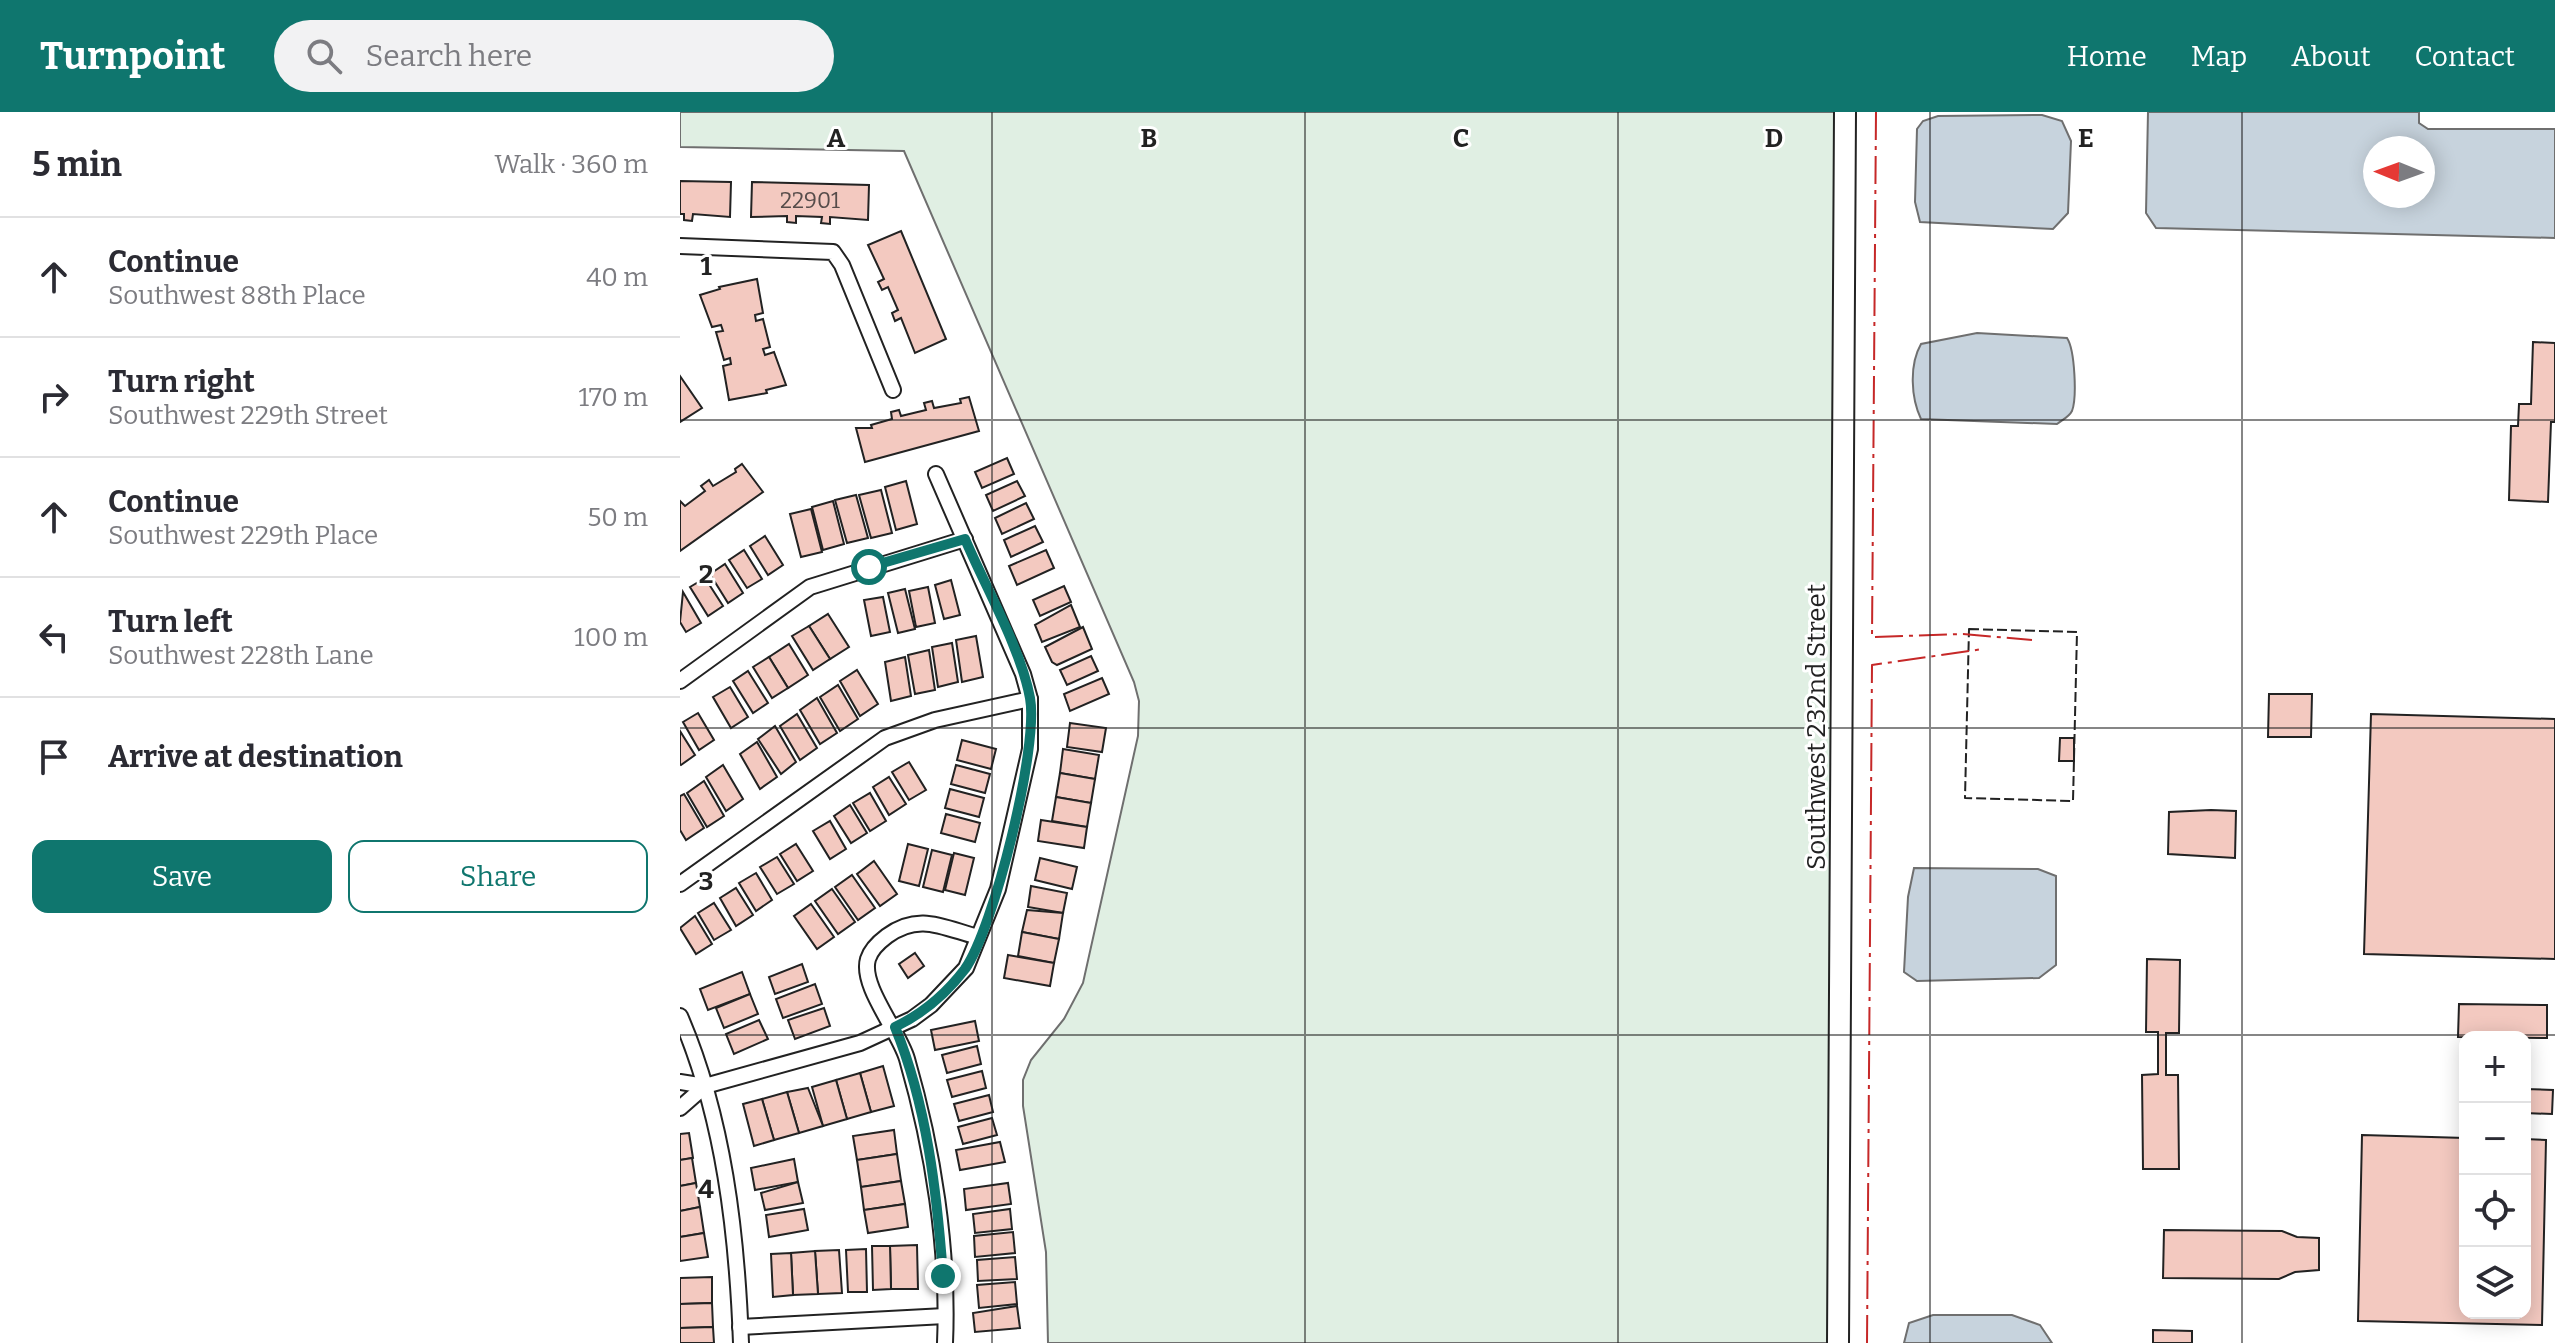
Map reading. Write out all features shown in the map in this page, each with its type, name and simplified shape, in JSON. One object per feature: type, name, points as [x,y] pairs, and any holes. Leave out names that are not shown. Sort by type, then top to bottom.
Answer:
[{"type":"street","name":"Southwest 232nd Street","points":[[1838,1343],[1845,112]]},
{"type":"street","points":[[680,246],[825,249],[833,252],[842,265],[893,390]]},
{"type":"street","points":[[680,1082],[705,1086],[860,1043],[895,1027],[931,1005],[966,968],[998,889],[1028,762],[1032,728],[1030,699],[936,474]]},
{"type":"street","points":[[680,681],[810,587],[965,539]]},
{"type":"street","points":[[680,884],[885,738],[959,714],[1030,699]]},
{"type":"street","points":[[945,1343],[935,1184],[907,1060],[895,1027],[867,975],[869,955],[878,943],[899,927],[917,921],[978,937]]},
{"type":"street","points":[[680,1016],[705,1086],[735,1239],[741,1343]]},
{"type":"street","points":[[680,1108],[705,1086]]},
{"type":"street","points":[[740,1327],[945,1316]]},
{"type":"green space","points":[[680,112],[1836,112],[1828,1343],[1048,1343],[1046,1252],[1023,1106],[1023,1080],[1031,1060],[1064,1019],[1083,983],[1138,736],[1139,701],[1134,682],[904,151],[680,147]]},
{"type":"shaded area","points":[[2148,112],[2419,112],[2419,123],[2428,129],[2555,129],[2555,238],[2156,228],[2146,213]]},
{"type":"shaded area","points":[[2042,115],[2062,121],[2071,141],[2068,213],[2053,229],[1920,222],[1915,202],[1917,129],[1923,121],[1938,116]]},
{"type":"shaded area","points":[[1977,333],[2067,338],[2072,353],[2075,385],[2074,405],[2069,415],[2057,424],[1921,419],[1913,382],[1921,344]]},
{"type":"shaded area","points":[[1914,868],[2038,869],[2056,876],[2056,965],[2039,978],[1917,981],[1904,972],[1908,897]]},
{"type":"shaded area","points":[[1933,1315],[2012,1315],[2040,1325],[2052,1343],[1904,1343],[1909,1323]]},
{"type":"building","points":[[680,181],[731,182],[730,217],[693,214],[692,221],[684,220],[684,214],[680,214]]},
{"type":"building","points":[[752,182],[869,185],[868,220],[830,217],[830,224],[821,223],[822,217],[796,216],[796,223],[787,222],[787,216],[751,217]]},
{"type":"building","points":[[901,231],[946,339],[915,353],[901,318],[895,321],[892,313],[898,310],[888,287],[882,290],[878,282],[884,279],[868,245]]},
{"type":"building","points":[[757,279],[763,313],[755,315],[756,321],[763,319],[770,347],[763,349],[765,355],[774,352],[786,385],[766,390],[767,393],[729,400],[723,366],[731,364],[730,358],[724,360],[716,332],[723,331],[721,325],[712,327],[700,295],[719,287]]},
{"type":"building","points":[[2533,342],[2555,343],[2555,422],[2551,422],[2548,502],[2509,500],[2511,426],[2518,426],[2519,404],[2531,404]]},
{"type":"building","points":[[680,376],[702,408],[680,422]]},
{"type":"building","points":[[969,397],[979,431],[865,462],[856,428],[872,428],[871,425],[892,419],[891,412],[899,410],[901,416],[926,410],[924,403],[932,401],[934,408],[961,403],[960,399]]},
{"type":"building","points":[[1007,458],[1014,474],[982,488],[975,472]]},
{"type":"building","points":[[742,464],[763,492],[680,551],[680,501],[685,506],[705,491],[701,486],[709,480],[713,486],[736,472],[735,469]]},
{"type":"building","points":[[906,481],[917,524],[896,530],[885,487]]},
{"type":"building","points":[[1017,481],[1025,496],[993,511],[986,495]]},
{"type":"building","points":[[881,490],[892,533],[871,538],[859,495]]},
{"type":"building","points":[[856,495],[868,538],[847,543],[835,500]]},
{"type":"building","points":[[833,501],[844,544],[823,550],[812,507]]},
{"type":"building","points":[[1026,503],[1034,519],[1002,534],[995,518]]},
{"type":"building","points":[[811,509],[822,552],[801,557],[790,514]]},
{"type":"building","points":[[1035,526],[1043,542],[1011,557],[1004,540]]},
{"type":"building","points":[[765,536],[783,565],[768,575],[750,546]]},
{"type":"building","points":[[744,550],[762,579],[747,588],[729,560]]},
{"type":"building","points":[[1046,550],[1054,568],[1017,585],[1009,566]]},
{"type":"building","points":[[725,564],[743,593],[728,603],[710,574]]},
{"type":"building","points":[[705,578],[723,606],[708,616],[690,587]]},
{"type":"building","points":[[951,580],[960,615],[944,619],[935,585]]},
{"type":"building","points":[[1064,586],[1071,602],[1040,616],[1033,600]]},
{"type":"building","points":[[928,587],[935,623],[916,627],[909,591]]},
{"type":"building","points":[[905,589],[915,629],[898,633],[888,593]]},
{"type":"building","points":[[683,592],[701,623],[686,632],[680,622]]},
{"type":"building","points":[[883,597],[890,632],[871,636],[864,600]]},
{"type":"building","points":[[1071,605],[1080,627],[1042,642],[1035,625]]},
{"type":"building","points":[[828,614],[849,647],[830,659],[809,626]]},
{"type":"building","points":[[809,626],[830,659],[813,670],[792,636]]},
{"type":"building","points":[[1083,627],[1092,649],[1057,665],[1052,662],[1045,647]]},
{"type":"building","points":[[976,636],[983,677],[962,682],[956,640]]},
{"type":"building","points":[[952,643],[958,682],[938,687],[932,647]]},
{"type":"building","points":[[789,644],[808,675],[788,688],[769,657]]},
{"type":"building","points":[[929,650],[935,690],[915,694],[908,655]]},
{"type":"building","points":[[1091,656],[1098,671],[1067,685],[1060,670]]},
{"type":"building","points":[[769,657],[788,688],[772,698],[753,667]]},
{"type":"building","points":[[905,657],[911,696],[891,701],[885,662]]},
{"type":"building","points":[[857,670],[878,704],[860,716],[840,681]]},
{"type":"building","points":[[748,671],[768,703],[753,713],[733,681]]},
{"type":"building","points":[[1102,678],[1109,694],[1070,711],[1064,694]]},
{"type":"building","points":[[838,685],[858,719],[840,731],[820,697]]},
{"type":"building","points":[[730,687],[748,717],[731,728],[713,697]]},
{"type":"building","points":[[2269,694],[2312,694],[2311,737],[2268,737]]},
{"type":"building","points":[[817,698],[837,733],[820,744],[800,710]]},
{"type":"building","points":[[698,713],[714,740],[699,750],[683,722]]},
{"type":"building","points":[[797,714],[817,748],[800,760],[780,726]]},
{"type":"building","points":[[2371,714],[2555,719],[2555,959],[2364,954]]},
{"type":"building","points":[[1070,723],[1106,728],[1102,752],[1067,747]]},
{"type":"building","points":[[775,726],[796,762],[781,774],[758,739]]},
{"type":"building","points":[[680,731],[695,755],[681,765],[680,764]]},
{"type":"building","points":[[2060,738],[2074,738],[2074,761],[2059,761]]},
{"type":"building","points":[[962,740],[996,749],[991,769],[957,760]]},
{"type":"building","points":[[757,742],[777,777],[760,789],[740,754]]},
{"type":"building","points":[[1063,749],[1099,755],[1095,779],[1060,773]]},
{"type":"building","points":[[909,762],[926,790],[909,800],[892,772]]},
{"type":"building","points":[[723,765],[743,799],[726,811],[706,777]]},
{"type":"building","points":[[956,765],[990,774],[985,793],[951,784]]},
{"type":"building","points":[[1060,773],[1095,779],[1091,803],[1056,797]]},
{"type":"building","points":[[889,777],[906,804],[889,815],[873,787]]},
{"type":"building","points":[[704,781],[724,816],[707,827],[687,793]]},
{"type":"building","points":[[950,789],[984,798],[979,817],[945,808]]},
{"type":"building","points":[[870,793],[886,821],[870,831],[853,803]]},
{"type":"building","points":[[684,794],[704,828],[686,840],[680,830],[680,796]]},
{"type":"building","points":[[1056,797],[1091,803],[1087,827],[1052,821]]},
{"type":"building","points":[[850,805],[867,833],[851,843],[834,816]]},
{"type":"building","points":[[2236,811],[2235,858],[2168,854],[2169,812]]},
{"type":"building","points":[[946,814],[980,823],[975,842],[941,833]]},
{"type":"building","points":[[1041,820],[1087,827],[1084,848],[1038,841]]},
{"type":"building","points":[[830,821],[846,849],[830,859],[813,831]]},
{"type":"building","points":[[796,844],[813,871],[797,881],[780,854]]},
{"type":"building","points":[[908,844],[928,849],[919,886],[899,881]]},
{"type":"building","points":[[932,850],[952,855],[943,892],[923,887]]},
{"type":"building","points":[[954,853],[974,858],[965,895],[945,890]]},
{"type":"building","points":[[777,857],[794,884],[777,894],[760,867]]},
{"type":"building","points":[[1040,858],[1077,867],[1072,889],[1035,880]]},
{"type":"building","points":[[874,861],[897,894],[880,906],[857,874]]},
{"type":"building","points":[[756,873],[772,900],[756,911],[739,883]]},
{"type":"building","points":[[852,875],[875,908],[858,920],[835,887]]},
{"type":"building","points":[[1031,886],[1067,893],[1063,913],[1028,907]]},
{"type":"building","points":[[736,888],[753,915],[736,926],[720,898]]},
{"type":"building","points":[[832,889],[855,922],[838,934],[815,901]]},
{"type":"building","points":[[714,903],[731,930],[714,940],[698,913]]},
{"type":"building","points":[[811,904],[834,937],[817,949],[794,916]]},
{"type":"building","points":[[1027,910],[1063,913],[1059,939],[1022,932]]},
{"type":"building","points":[[695,916],[712,944],[696,954],[680,928]]},
{"type":"building","points":[[1022,932],[1059,939],[1054,963],[1018,956]]},
{"type":"building","points":[[915,953],[924,966],[908,978],[899,964]]},
{"type":"building","points":[[1008,955],[1054,963],[1050,986],[1004,978]]},
{"type":"building","points":[[2147,959],[2180,960],[2179,1033],[2166,1033],[2166,1075],[2178,1075],[2179,1169],[2143,1169],[2142,1075],[2158,1074],[2158,1032],[2146,1032]]},
{"type":"building","points":[[802,964],[808,982],[775,994],[769,977]]},
{"type":"building","points":[[742,972],[750,994],[708,1010],[700,989]]},
{"type":"building","points":[[815,984],[822,1004],[783,1018],[776,999]]},
{"type":"building","points":[[750,994],[758,1014],[724,1028],[716,1008]]},
{"type":"building","points":[[2459,1004],[2547,1005],[2547,1038],[2531,1038],[2531,1031],[2459,1031],[2458,1037]]},
{"type":"building","points":[[824,1008],[830,1026],[795,1039],[788,1020]]},
{"type":"building","points":[[759,1020],[768,1039],[734,1054],[726,1034]]},
{"type":"building","points":[[975,1021],[979,1041],[935,1050],[931,1030]]},
{"type":"building","points":[[977,1046],[981,1064],[947,1073],[942,1055]]},
{"type":"building","points":[[883,1066],[894,1106],[871,1112],[860,1073]]},
{"type":"building","points":[[982,1071],[986,1088],[952,1097],[947,1080]]},
{"type":"building","points":[[860,1073],[871,1112],[847,1119],[836,1080]]},
{"type":"building","points":[[836,1080],[847,1119],[823,1126],[812,1087]]},
{"type":"building","points":[[808,1088],[823,1126],[799,1133],[787,1092]]},
{"type":"building","points":[[2531,1089],[2553,1090],[2552,1114],[2531,1113]]},
{"type":"building","points":[[787,1092],[799,1133],[774,1140],[762,1099]]},
{"type":"building","points":[[989,1095],[993,1112],[959,1121],[954,1104]]},
{"type":"building","points":[[762,1099],[774,1140],[754,1146],[743,1104]]},
{"type":"building","points":[[992,1118],[997,1135],[963,1144],[958,1127]]},
{"type":"building","points":[[894,1130],[897,1154],[857,1160],[853,1136]]},
{"type":"building","points":[[689,1133],[693,1158],[680,1160],[680,1134]]},
{"type":"building","points":[[2362,1135],[2459,1138],[2459,1319],[2531,1319],[2531,1139],[2546,1140],[2542,1325],[2358,1321]]},
{"type":"building","points":[[1000,1142],[1005,1162],[960,1170],[956,1150]]},
{"type":"building","points":[[897,1154],[901,1181],[861,1187],[857,1160]]},
{"type":"building","points":[[692,1158],[696,1183],[680,1186],[680,1160]]},
{"type":"building","points":[[794,1159],[798,1182],[755,1190],[751,1168]]},
{"type":"building","points":[[901,1181],[905,1204],[864,1210],[861,1187]]},
{"type":"building","points":[[798,1182],[803,1203],[765,1210],[761,1193]]},
{"type":"building","points":[[696,1183],[700,1207],[680,1211],[680,1186]]},
{"type":"building","points":[[1008,1183],[1011,1204],[966,1210],[964,1189]]},
{"type":"building","points":[[905,1204],[908,1227],[868,1233],[864,1210]]},
{"type":"building","points":[[700,1207],[704,1233],[680,1237],[680,1211]]},
{"type":"building","points":[[804,1209],[808,1230],[769,1237],[766,1215]]},
{"type":"building","points":[[1010,1209],[1012,1229],[975,1233],[973,1214]]},
{"type":"building","points":[[2164,1230],[2282,1231],[2297,1237],[2319,1238],[2319,1270],[2295,1272],[2279,1279],[2163,1278]]},
{"type":"building","points":[[1013,1232],[1015,1253],[975,1257],[974,1236]]},
{"type":"building","points":[[704,1233],[708,1257],[680,1261],[680,1237]]},
{"type":"building","points":[[917,1245],[918,1289],[891,1289],[890,1246]]},
{"type":"building","points":[[872,1246],[890,1246],[891,1289],[873,1290]]},
{"type":"building","points":[[866,1249],[867,1292],[848,1292],[846,1250]]},
{"type":"building","points":[[839,1250],[842,1293],[818,1294],[815,1251]]},
{"type":"building","points":[[815,1251],[818,1294],[793,1295],[791,1253]]},
{"type":"building","points":[[791,1253],[793,1295],[773,1297],[771,1254]]},
{"type":"building","points":[[1015,1257],[1017,1279],[978,1281],[977,1260]]},
{"type":"building","points":[[712,1277],[712,1303],[680,1304],[680,1278]]},
{"type":"building","points":[[1015,1282],[1017,1304],[979,1308],[977,1285]]},
{"type":"building","points":[[712,1303],[713,1327],[680,1328],[680,1304]]},
{"type":"building","points":[[1017,1306],[1020,1328],[975,1332],[973,1313]]},
{"type":"building","points":[[713,1327],[714,1343],[680,1343],[680,1328]]},
{"type":"building","points":[[2153,1330],[2192,1331],[2192,1343],[2153,1343]]},
{"type":"fence","points":[[1969,629],[2077,632],[2073,801],[1965,798],[1969,629]]},
{"type":"power","points":[[1876,112],[1872,637],[1963,634],[2032,640]]},
{"type":"power","points":[[1867,1343],[1872,665],[1983,649]]},
{"type":"route","points":[[869,567],[965,539],[1023,674],[1032,714],[1030,749],[998,889],[966,968],[931,1005],[895,1027],[907,1060],[930,1160],[943,1276]]}]
